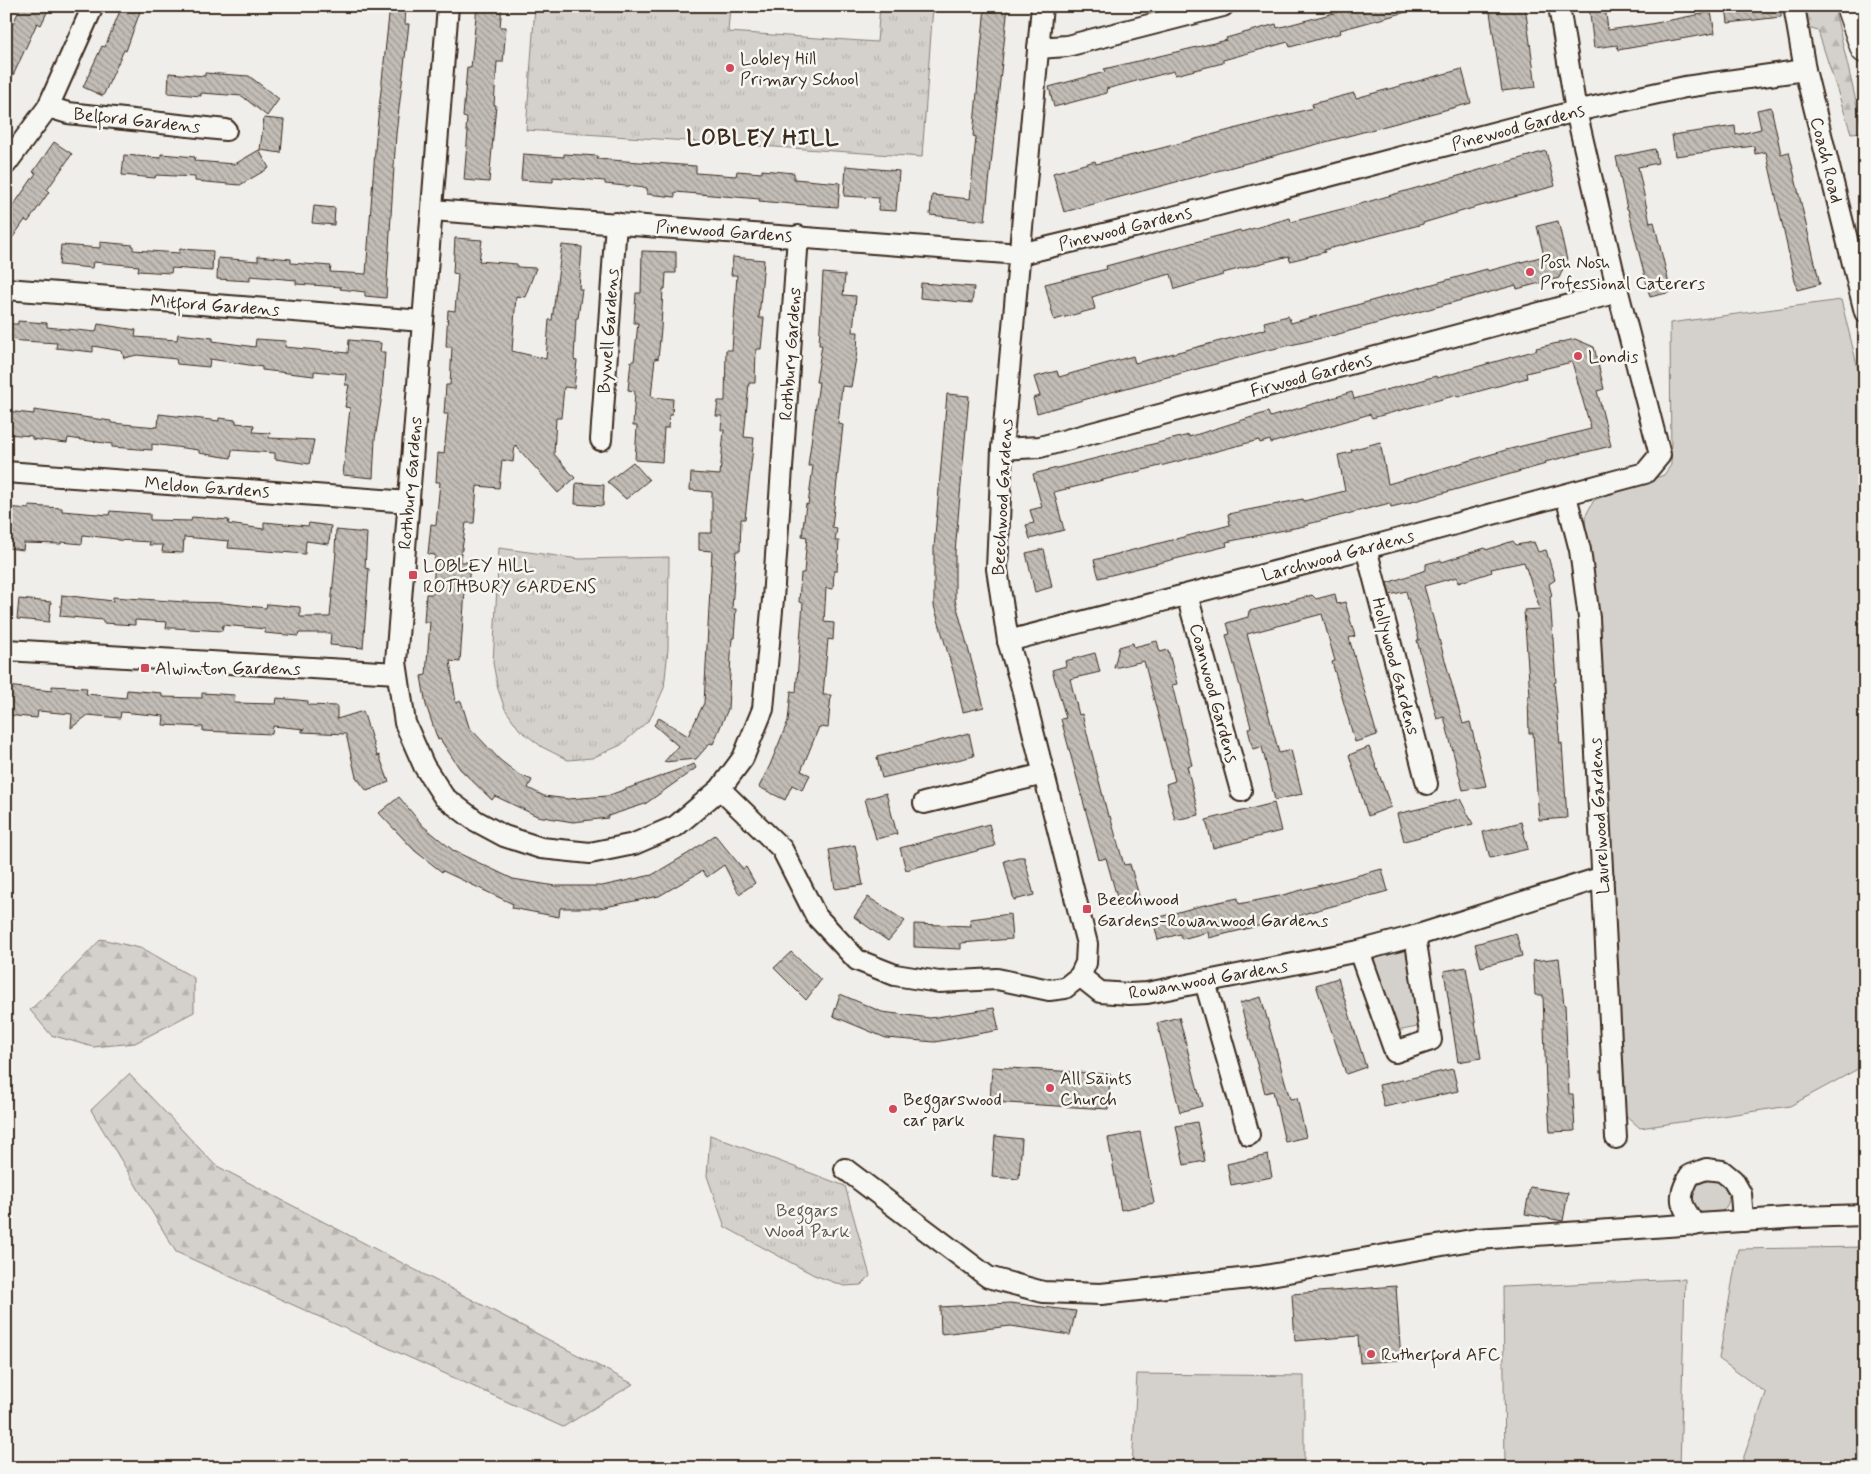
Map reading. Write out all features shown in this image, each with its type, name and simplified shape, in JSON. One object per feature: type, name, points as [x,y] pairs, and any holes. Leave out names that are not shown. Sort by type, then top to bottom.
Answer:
[{"type":"highway","points":[[1850,6],[1865,49]]},
{"type":"street","points":[[6,164],[48,107],[93,6]]},
{"type":"street","name":"Rothbury Gardens","points":[[448,6],[396,662],[405,723],[424,766],[444,796],[476,821],[504,836],[541,848],[590,854],[634,844],[676,826],[720,789],[743,758],[763,709],[773,599],[798,236]]},
{"type":"street","name":"Beechwood Gardens","points":[[1042,6],[1002,449],[997,569],[1008,641],[1087,944],[1086,963],[1080,976]]},
{"type":"street","points":[[1038,48],[1067,46],[1223,6]]},
{"type":"street","points":[[1559,6],[1576,111],[1618,292]]},
{"type":"street","name":"Coach Road","points":[[1794,6],[1805,70],[1865,312]]},
{"type":"street","name":"Pinewood Gardens","points":[[432,210],[1020,254],[1146,224],[1576,111],[1685,86],[1805,70]]},
{"type":"street","name":"Belford Gardens","points":[[48,107],[68,113],[226,130]]},
{"type":"street","name":"Bywell Gardens","points":[[601,440],[616,223]]},
{"type":"street","name":"Mitford Gardens","points":[[6,289],[423,321]]},
{"type":"street","name":"Firwood Gardens","points":[[1002,449],[1040,447],[1618,292]]},
{"type":"street","name":"Larchwood Gardens","points":[[1008,641],[1566,496],[1645,473],[1660,455],[1618,292]]},
{"type":"street","name":"Meldon Gardens","points":[[6,472],[409,502]]},
{"type":"street","name":"Laurelwood Gardens","points":[[1566,496],[1580,550],[1589,618],[1616,1138]]},
{"type":"street","name":"Hollywood Gardens","points":[[1366,548],[1427,784]]},
{"type":"street","name":"Coanwood Gardens","points":[[1187,595],[1241,791]]},
{"type":"street","points":[[6,650],[397,673]]},
{"type":"street","points":[[924,803],[1044,774]]},
{"type":"street","points":[[720,789],[782,849],[816,916],[857,960],[895,975],[930,981],[997,979],[1048,990],[1065,988],[1080,976]]},
{"type":"street","name":"Rowanwood Gardens","points":[[1080,976],[1100,992],[1147,993],[1359,951],[1415,936],[1603,877]]},
{"type":"street","points":[[1359,951],[1395,1052],[1431,1040],[1415,936]]},
{"type":"street","points":[[1205,982],[1249,1135]]},
{"type":"street","points":[[845,1169],[988,1277],[1043,1292],[1101,1294],[1259,1277],[1477,1239],[1743,1221],[1865,1215]]},
{"type":"street","points":[[1695,1225],[1683,1208],[1682,1191],[1690,1175],[1706,1169],[1722,1171],[1733,1180],[1741,1194],[1743,1221]]},
{"type":"green space","name":"Lobley Hill Primary School","points":[[535,6],[730,6],[728,32],[877,42],[880,6],[933,6],[922,157],[526,130]]},
{"type":"green space","points":[[1802,6],[1834,6],[1863,132],[1851,133],[1818,31],[1805,27]]},
{"type":"green space","points":[[1841,300],[1865,397],[1865,1065],[1790,1106],[1640,1128],[1623,1113],[1607,801],[1585,517],[1594,500],[1664,475],[1671,465],[1670,323]]},
{"type":"green space","points":[[499,548],[579,559],[669,557],[668,649],[664,688],[650,719],[621,745],[592,758],[568,760],[542,747],[519,729],[505,709],[498,689],[493,663]]},
{"type":"green space","points":[[101,939],[144,949],[194,978],[194,1012],[135,1043],[93,1047],[51,1035],[30,1010]]},
{"type":"green space","points":[[1407,946],[1422,1026],[1397,1031],[1371,956]]},
{"type":"green space","points":[[129,1074],[215,1165],[633,1384],[563,1427],[176,1252],[91,1110]]},
{"type":"green space","name":"Beggars Wood Park","points":[[710,1135],[845,1186],[870,1276],[861,1285],[844,1286],[814,1275],[725,1227],[707,1176]]},
{"type":"green space","points":[[1711,1179],[1723,1185],[1729,1197],[1723,1209],[1711,1215],[1699,1209],[1693,1197],[1699,1185]]},
{"type":"green space","points":[[1865,1247],[1865,1468],[1740,1468],[1766,1393],[1719,1359],[1738,1249]]},
{"type":"green space","points":[[1685,1279],[1680,1468],[1505,1468],[1503,1287]]},
{"type":"green space","points":[[1137,1374],[1304,1376],[1304,1468],[1132,1468]]},
{"type":"building","points":[[21,6],[50,6],[41,25],[37,23],[6,91],[6,39]]},
{"type":"building","points":[[122,6],[142,6],[126,51],[124,50],[103,96],[83,87],[102,46],[105,47]]},
{"type":"building","points":[[390,6],[406,6],[405,24],[409,24],[396,134],[386,298],[365,296],[365,292],[340,289],[341,287],[296,284],[296,280],[250,276],[250,281],[217,279],[218,258],[258,261],[258,256],[291,259],[291,263],[331,266],[330,272],[366,274],[376,137]]},
{"type":"building","points":[[477,6],[502,6],[500,27],[506,27],[503,62],[497,62],[494,105],[496,105],[489,182],[464,180],[468,131],[466,131],[467,118],[463,117],[467,67],[471,68]]},
{"type":"building","points":[[985,6],[1008,6],[985,221],[930,215],[932,195],[970,199],[976,137],[973,136]]},
{"type":"building","points":[[1349,6],[1409,6],[1410,11],[1340,30],[1341,33],[1290,47],[1288,42],[1223,60],[1223,63],[1175,75],[1174,71],[1106,89],[1107,93],[1054,107],[1049,87],[1105,72],[1104,69],[1227,40],[1226,38],[1276,24],[1277,28],[1338,12],[1337,9]]},
{"type":"building","points":[[1489,6],[1525,6],[1536,87],[1502,91]]},
{"type":"building","points":[[1589,6],[1605,6],[1608,30],[1711,12],[1715,33],[1618,50],[1617,45],[1594,48]]},
{"type":"building","points":[[1726,6],[1781,6],[1781,17],[1728,23]]},
{"type":"building","points":[[1462,69],[1471,103],[1064,212],[1053,173],[1095,161],[1096,164],[1158,149],[1313,108],[1312,104],[1354,93],[1356,98]]},
{"type":"building","points":[[169,73],[205,76],[205,73],[249,76],[279,99],[267,116],[242,96],[201,93],[201,96],[168,93]]},
{"type":"building","points":[[1771,107],[1781,154],[1789,152],[1820,284],[1797,290],[1766,152],[1755,154],[1754,146],[1675,156],[1672,135],[1735,126],[1736,135],[1761,129],[1757,110]]},
{"type":"building","points":[[264,118],[284,120],[281,153],[260,150]]},
{"type":"building","points":[[54,142],[72,154],[28,222],[25,220],[6,247],[6,216],[36,173],[33,172]]},
{"type":"building","points":[[1655,149],[1658,163],[1638,167],[1650,223],[1654,222],[1671,292],[1650,297],[1627,209],[1616,157]]},
{"type":"building","points":[[259,150],[269,168],[240,185],[195,181],[195,177],[156,175],[155,178],[122,175],[124,155],[161,158],[161,154],[195,157],[194,161],[235,164]]},
{"type":"building","points":[[1546,151],[1555,186],[1324,250],[1325,252],[1290,261],[1289,256],[1223,273],[1223,275],[1175,289],[1171,274],[1137,283],[1092,297],[1095,309],[1054,320],[1045,284],[1107,269],[1106,266],[1240,230],[1241,232],[1290,218],[1291,222],[1346,208]]},
{"type":"building","points":[[523,154],[564,157],[564,154],[598,156],[597,159],[696,166],[696,173],[736,176],[737,171],[762,173],[762,170],[794,173],[794,179],[840,183],[838,207],[675,192],[675,197],[647,194],[647,188],[605,184],[605,181],[553,177],[553,182],[521,180]]},
{"type":"building","points":[[846,166],[899,171],[896,211],[878,210],[879,198],[844,196]]},
{"type":"building","points":[[314,206],[335,208],[334,225],[312,223]]},
{"type":"building","points":[[1558,221],[1567,260],[1559,278],[1517,289],[1516,285],[1335,335],[1264,351],[1037,413],[1033,398],[1040,396],[1034,377],[1057,371],[1059,377],[1133,356],[1135,363],[1266,329],[1264,322],[1288,316],[1291,323],[1487,269],[1488,271],[1544,256],[1537,226]]},
{"type":"building","points":[[455,238],[482,240],[479,261],[517,264],[517,267],[536,268],[525,297],[516,296],[512,351],[546,359],[549,320],[552,320],[562,245],[582,247],[579,289],[582,289],[578,318],[576,318],[574,360],[577,361],[574,388],[564,387],[561,418],[556,418],[554,454],[575,478],[558,493],[515,445],[513,462],[502,460],[499,488],[477,486],[474,523],[466,523],[460,562],[470,562],[468,591],[465,590],[460,662],[450,661],[456,703],[461,701],[469,727],[500,760],[518,774],[532,780],[528,788],[544,796],[568,799],[607,796],[694,764],[696,768],[645,804],[608,816],[608,818],[573,822],[537,816],[495,796],[492,800],[460,769],[440,739],[438,740],[426,705],[421,676],[426,675],[430,622],[424,622],[426,594],[433,594],[435,555],[428,554],[431,524],[436,525],[440,482],[436,482],[438,453],[444,454],[448,414],[444,414],[446,385],[450,385],[452,347],[446,347],[448,310],[455,311],[458,274],[453,273]]},
{"type":"building","points":[[100,242],[133,245],[133,250],[179,253],[180,249],[213,251],[212,271],[172,268],[171,273],[138,271],[139,266],[93,262],[92,268],[59,265],[61,245],[100,248]]},
{"type":"building","points":[[642,251],[676,252],[676,273],[666,273],[665,289],[663,289],[658,359],[655,358],[651,397],[673,399],[672,415],[669,415],[668,428],[664,428],[662,462],[635,460],[637,426],[633,426],[635,391],[628,390],[631,361],[634,361],[638,323],[634,323],[636,293],[641,293]]},
{"type":"building","points":[[733,257],[764,260],[759,318],[764,318],[761,349],[756,349],[755,383],[749,383],[744,437],[754,438],[745,519],[741,519],[740,551],[736,551],[732,609],[736,609],[734,638],[732,638],[728,709],[713,744],[710,743],[696,759],[664,762],[678,746],[654,725],[659,718],[688,736],[704,703],[712,551],[699,550],[699,533],[712,533],[712,492],[690,490],[691,473],[720,475],[724,430],[721,430],[722,416],[716,416],[718,401],[725,401],[726,350],[732,350],[737,275],[731,275]]},
{"type":"building","points":[[823,273],[845,275],[843,295],[856,296],[853,332],[858,332],[857,352],[851,387],[842,386],[838,424],[843,425],[832,527],[837,528],[835,541],[839,541],[837,571],[834,571],[833,589],[826,588],[824,622],[834,623],[833,640],[828,639],[823,695],[831,695],[828,728],[819,727],[801,771],[810,775],[802,790],[792,785],[785,800],[759,787],[788,721],[791,691],[796,692],[803,603],[799,602],[801,573],[804,573],[807,537],[802,536],[813,466],[808,466],[819,382],[816,382],[822,345],[819,345]]},
{"type":"building","points":[[921,283],[974,287],[972,303],[920,298]]},
{"type":"building","points":[[18,321],[47,323],[47,327],[96,332],[98,324],[136,330],[135,337],[177,340],[178,334],[213,338],[213,341],[255,347],[256,339],[286,341],[285,347],[348,353],[349,340],[381,343],[380,352],[385,352],[382,395],[375,439],[373,478],[343,475],[350,408],[345,407],[349,385],[345,385],[346,374],[314,371],[314,376],[262,370],[262,367],[210,359],[209,367],[177,364],[176,359],[137,355],[124,358],[122,351],[93,346],[93,352],[56,348],[57,343],[6,340],[6,324],[18,324]]},
{"type":"building","points":[[1575,339],[1594,347],[1604,389],[1597,391],[1611,446],[1545,462],[1546,464],[1408,503],[1391,507],[1390,503],[1309,525],[1226,542],[1227,546],[1099,578],[1094,560],[1230,525],[1228,514],[1303,499],[1304,501],[1345,491],[1338,455],[1352,452],[1351,450],[1380,442],[1388,484],[1506,450],[1591,429],[1572,362],[1526,373],[1527,378],[1458,397],[1457,395],[1372,418],[1370,414],[1271,443],[1270,440],[1260,443],[1259,440],[1054,492],[1064,530],[1030,539],[1026,525],[1034,523],[1030,510],[1042,507],[1033,474],[1189,435],[1189,437],[1268,412],[1270,417],[1352,392],[1354,399],[1537,350],[1536,348]]},
{"type":"building","points":[[947,394],[969,396],[955,552],[955,600],[984,707],[963,712],[934,606],[934,548]]},
{"type":"building","points":[[34,410],[111,421],[111,423],[158,427],[159,414],[219,421],[219,418],[236,420],[236,423],[254,425],[253,432],[270,433],[269,438],[314,440],[309,464],[275,459],[275,453],[232,450],[231,458],[199,453],[199,450],[152,444],[152,450],[112,447],[112,444],[68,438],[67,443],[32,439],[32,436],[6,434],[6,411],[34,414]]},
{"type":"building","points":[[633,462],[649,480],[626,499],[607,482]]},
{"type":"building","points":[[576,483],[604,485],[603,506],[575,504]]},
{"type":"building","points":[[29,506],[62,508],[62,511],[109,515],[110,511],[150,514],[150,520],[191,521],[192,517],[229,520],[228,524],[264,529],[264,522],[308,526],[309,523],[331,526],[329,544],[306,541],[305,554],[228,548],[229,541],[184,537],[183,553],[162,552],[163,545],[149,545],[150,542],[83,535],[82,544],[61,542],[61,544],[24,543],[23,550],[8,548],[10,530],[6,530],[6,507],[29,509]]},
{"type":"building","points":[[336,530],[367,533],[365,568],[369,569],[363,648],[330,645],[331,633],[299,633],[298,636],[265,633],[265,629],[223,625],[222,631],[166,628],[167,622],[135,620],[135,625],[103,623],[103,620],[60,616],[62,595],[113,601],[113,597],[224,603],[266,608],[267,604],[300,607],[300,617],[330,617],[336,552]]},
{"type":"building","points":[[1513,541],[1516,545],[1534,542],[1538,552],[1546,550],[1555,580],[1549,584],[1552,596],[1550,597],[1556,682],[1554,683],[1560,744],[1562,743],[1567,818],[1539,820],[1533,733],[1529,733],[1528,696],[1530,696],[1524,610],[1540,609],[1524,562],[1491,569],[1492,572],[1458,583],[1457,577],[1424,586],[1463,724],[1470,722],[1486,786],[1463,790],[1444,717],[1437,719],[1406,591],[1390,595],[1387,583],[1426,570],[1426,564],[1441,560],[1442,562]]},
{"type":"building","points":[[1044,549],[1052,587],[1035,592],[1026,553]]},
{"type":"building","points":[[1335,594],[1337,604],[1345,602],[1355,636],[1349,638],[1377,735],[1355,742],[1332,662],[1335,661],[1322,614],[1247,634],[1279,753],[1291,750],[1302,794],[1275,800],[1262,747],[1253,749],[1248,729],[1251,727],[1226,635],[1230,634],[1227,623],[1248,617],[1249,611],[1312,595],[1316,599]]},
{"type":"building","points":[[19,599],[51,602],[49,622],[17,619]]},
{"type":"building","points":[[1157,641],[1160,652],[1168,650],[1177,684],[1172,685],[1192,765],[1187,766],[1199,815],[1175,820],[1166,784],[1175,781],[1144,661],[1114,668],[1119,647],[1133,643],[1134,647]]},
{"type":"building","points":[[1095,653],[1100,672],[1070,679],[1079,715],[1082,714],[1108,816],[1110,816],[1124,865],[1130,864],[1141,903],[1120,908],[1106,858],[1099,860],[1061,719],[1066,718],[1052,670],[1066,666],[1065,661]]},
{"type":"building","points":[[6,686],[52,691],[52,686],[87,688],[86,694],[126,698],[127,690],[162,693],[162,697],[202,698],[202,693],[235,695],[234,703],[276,704],[277,698],[308,701],[308,705],[337,706],[337,719],[363,711],[377,756],[379,755],[389,782],[367,791],[356,777],[346,734],[302,732],[305,729],[273,726],[272,734],[203,731],[203,727],[163,725],[164,716],[121,712],[120,718],[88,715],[71,728],[72,714],[38,711],[37,718],[6,715]]},
{"type":"building","points":[[969,733],[974,756],[882,778],[877,757]]},
{"type":"building","points":[[1369,747],[1391,807],[1368,816],[1349,755]]},
{"type":"building","points":[[886,793],[897,834],[876,839],[865,799]]},
{"type":"building","points":[[399,797],[423,826],[454,851],[513,879],[555,886],[602,886],[652,875],[715,835],[743,869],[746,867],[755,883],[739,894],[724,865],[707,877],[702,871],[659,896],[600,908],[560,908],[559,917],[512,908],[513,904],[442,872],[415,851],[379,813]]},
{"type":"building","points":[[1460,799],[1473,824],[1404,841],[1397,814]]},
{"type":"building","points":[[1274,803],[1281,831],[1213,848],[1206,820]]},
{"type":"building","points":[[1521,822],[1528,849],[1490,858],[1483,832]]},
{"type":"building","points":[[989,824],[995,846],[906,870],[900,848]]},
{"type":"building","points":[[855,845],[863,885],[835,889],[829,850]]},
{"type":"building","points":[[1024,857],[1034,895],[1014,900],[1004,861]]},
{"type":"building","points":[[1382,869],[1388,891],[1303,915],[1209,938],[1208,932],[1182,939],[1180,934],[1158,940],[1153,919],[1238,898],[1239,904],[1279,896]]},
{"type":"building","points":[[868,897],[905,921],[888,941],[854,917]]},
{"type":"building","points":[[1010,914],[1012,939],[961,943],[961,949],[914,947],[914,924],[971,926],[970,919]]},
{"type":"building","points":[[1516,933],[1522,956],[1481,967],[1475,944]]},
{"type":"building","points":[[791,952],[821,980],[806,1000],[774,968]]},
{"type":"building","points":[[1559,958],[1565,1005],[1569,1094],[1573,1094],[1575,1131],[1550,1132],[1546,1085],[1543,995],[1535,995],[1533,961]]},
{"type":"building","points":[[1466,967],[1481,1058],[1458,1062],[1444,971]]},
{"type":"building","points":[[1338,978],[1366,1067],[1346,1074],[1316,985]]},
{"type":"building","points":[[840,994],[882,1012],[930,1018],[994,1008],[999,1030],[935,1042],[886,1038],[833,1016]]},
{"type":"building","points":[[1261,997],[1290,1099],[1297,1098],[1306,1137],[1285,1142],[1273,1091],[1265,1093],[1240,1003]]},
{"type":"building","points":[[1179,1017],[1202,1106],[1180,1112],[1157,1023]]},
{"type":"building","name":"All Saints Church","points":[[992,1067],[1110,1074],[1108,1109],[990,1102]]},
{"type":"building","points":[[1453,1069],[1458,1091],[1384,1107],[1379,1085]]},
{"type":"building","points":[[1197,1122],[1205,1161],[1184,1165],[1176,1126]]},
{"type":"building","points":[[1140,1132],[1154,1203],[1121,1210],[1108,1138]]},
{"type":"building","points":[[995,1136],[1022,1139],[1019,1179],[992,1177]]},
{"type":"building","points":[[1268,1155],[1272,1177],[1231,1185],[1227,1164]]},
{"type":"building","points":[[1530,1187],[1568,1193],[1563,1221],[1525,1214]]},
{"type":"building","points":[[1396,1286],[1401,1360],[1360,1363],[1358,1336],[1295,1341],[1292,1294]]},
{"type":"building","points":[[1010,1303],[1076,1311],[1070,1335],[1011,1326],[941,1334],[940,1307]]},
{"type":"place","name":"Lobley Hill Primary School","points":[[730,68]]},
{"type":"place","name":"Posh Nosh Professional Caterers","points":[[1530,272]]},
{"type":"place","name":"Londis","points":[[1578,356]]},
{"type":"place","name":"LOBLEY HILL ROTHBURY GARDENS","points":[[413,575]]},
{"type":"place","name":"Alwinton Gardens","points":[[145,668]]},
{"type":"place","name":"Beechwood Gardens-Rowanwood Gardens","points":[[1087,909]]},
{"type":"place","name":"All Saints Church","points":[[1050,1088]]},
{"type":"place","name":"Beggarswood car park","points":[[893,1109]]},
{"type":"place","name":"Rutherford AFC","points":[[1371,1354]]},
{"type":"district","name":"LOBLEY HILL","points":[[763,137]]}]
